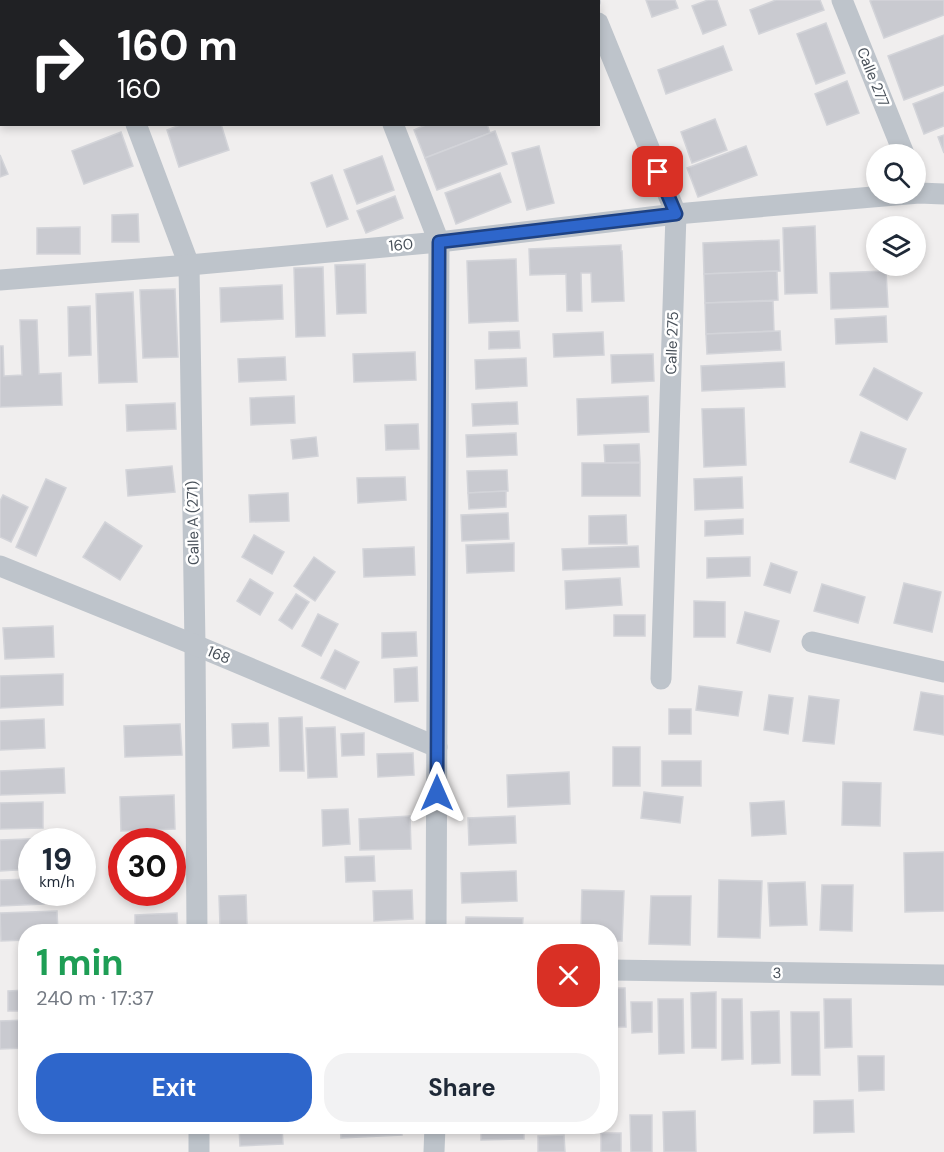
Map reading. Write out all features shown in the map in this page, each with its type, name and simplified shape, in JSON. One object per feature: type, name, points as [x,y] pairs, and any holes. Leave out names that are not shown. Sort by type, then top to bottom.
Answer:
[{"type":"street","name":"Calle 277","points":[[842,0],[900,144]]},
{"type":"street","name":"Calle 275","points":[[600,28],[676,214],[661,679]]},
{"type":"street","name":"Calle A (271)","points":[[137,126],[189,264],[197,924]]},
{"type":"street","points":[[394,126],[439,242],[436,924]]},
{"type":"street","name":"160","points":[[926,190],[944,194]]},
{"type":"street","name":"160","points":[[0,280],[439,242],[866,194]]},
{"type":"street","name":"168","points":[[0,566],[437,747]]},
{"type":"street","points":[[812,642],[944,672]]},
{"type":"street","name":"3","points":[[618,970],[944,975]]},
{"type":"street","points":[[199,1134],[199,1152]]},
{"type":"street","points":[[434,1152],[435,1134]]},
{"type":"building","points":[[646,0],[675,0],[678,8],[652,17]]},
{"type":"building","points":[[708,0],[717,0],[726,25],[703,34],[692,6]]},
{"type":"building","points":[[776,0],[820,0],[824,10],[759,34],[750,10]]},
{"type":"building","points":[[944,0],[944,15],[884,38],[870,1]]},
{"type":"building","points":[[826,23],[845,73],[816,84],[797,34]]},
{"type":"building","points":[[944,35],[944,85],[904,100],[888,56]]},
{"type":"building","points":[[723,46],[732,70],[666,94],[658,70]]},
{"type":"building","points":[[847,81],[859,113],[827,125],[815,94]]},
{"type":"building","points":[[944,92],[944,126],[924,134],[913,104]]},
{"type":"building","points":[[715,119],[727,150],[692,163],[681,132]]},
{"type":"building","points":[[178,126],[222,126],[229,150],[179,167],[167,130]]},
{"type":"building","points":[[423,126],[488,126],[490,133],[425,158],[414,130]]},
{"type":"building","points":[[495,131],[507,164],[437,190],[425,158]]},
{"type":"building","points":[[121,132],[133,166],[84,184],[72,151]]},
{"type":"building","points":[[944,135],[944,153],[938,137]]},
{"type":"building","points":[[539,146],[554,203],[527,210],[512,153]]},
{"type":"building","points":[[746,146],[757,175],[698,197],[687,168]]},
{"type":"building","points":[[0,155],[8,174],[0,177]]},
{"type":"building","points":[[382,156],[394,190],[357,204],[344,170]]},
{"type":"building","points":[[500,173],[511,202],[456,224],[445,193]]},
{"type":"building","points":[[332,175],[348,219],[327,227],[311,183]]},
{"type":"building","points":[[395,196],[403,218],[366,233],[357,211]]},
{"type":"building","points":[[138,214],[139,242],[112,242],[112,215]]},
{"type":"building","points":[[815,226],[817,293],[785,294],[783,228]]},
{"type":"building","points":[[80,227],[80,254],[37,254],[37,228]]},
{"type":"building","points":[[779,240],[780,271],[704,274],[703,243]]},
{"type":"building","points":[[621,245],[624,301],[592,302],[591,273],[581,273],[582,311],[567,311],[566,274],[530,275],[529,249]]},
{"type":"building","points":[[516,259],[518,321],[469,323],[467,261]]},
{"type":"building","points":[[365,264],[366,313],[337,314],[335,265]]},
{"type":"building","points":[[323,267],[325,336],[296,337],[294,268]]},
{"type":"building","points":[[777,271],[778,300],[705,303],[704,274]]},
{"type":"building","points":[[866,272],[866,276],[886,276],[888,307],[831,309],[830,273]]},
{"type":"building","points":[[282,285],[283,319],[221,322],[220,288]]},
{"type":"building","points":[[175,289],[178,357],[143,358],[140,290]]},
{"type":"building","points":[[133,292],[137,382],[99,383],[96,294]]},
{"type":"building","points":[[773,301],[774,331],[706,334],[705,303]]},
{"type":"building","points":[[90,306],[91,355],[69,356],[68,307]]},
{"type":"building","points":[[886,316],[887,342],[836,344],[835,319]]},
{"type":"building","points":[[20,320],[37,320],[39,374],[61,373],[62,405],[0,407],[0,346],[3,346],[4,376],[22,375]]},
{"type":"building","points":[[519,331],[520,348],[489,349],[489,332]]},
{"type":"building","points":[[780,331],[781,350],[707,354],[706,334]]},
{"type":"building","points":[[603,332],[604,355],[554,357],[553,334]]},
{"type":"building","points":[[415,352],[416,380],[354,382],[353,354]]},
{"type":"building","points":[[653,354],[654,381],[612,383],[611,355]]},
{"type":"building","points":[[285,357],[286,380],[239,382],[238,359]]},
{"type":"building","points":[[526,358],[527,386],[476,389],[475,360]]},
{"type":"building","points":[[784,362],[785,387],[702,391],[701,366]]},
{"type":"building","points":[[874,368],[922,393],[907,420],[860,395]]},
{"type":"building","points":[[294,396],[295,423],[251,425],[250,398]]},
{"type":"building","points":[[648,396],[649,432],[578,435],[577,399]]},
{"type":"building","points":[[517,402],[518,424],[473,426],[472,404]]},
{"type":"building","points":[[175,403],[176,429],[127,431],[126,405]]},
{"type":"building","points":[[744,408],[746,465],[704,467],[702,409]]},
{"type":"building","points":[[418,424],[419,449],[386,450],[385,425]]},
{"type":"building","points":[[861,432],[906,449],[895,479],[850,462]]},
{"type":"building","points":[[516,433],[517,455],[467,457],[466,435]]},
{"type":"building","points":[[316,437],[318,456],[293,459],[291,440]]},
{"type":"building","points":[[639,444],[640,462],[605,463],[604,445]]},
{"type":"building","points":[[582,463],[640,463],[640,496],[582,496]]},
{"type":"building","points":[[172,466],[175,492],[128,496],[126,470]]},
{"type":"building","points":[[507,470],[508,491],[468,493],[467,471]]},
{"type":"building","points":[[405,477],[406,500],[358,503],[357,478]]},
{"type":"building","points":[[742,477],[743,508],[695,510],[694,479]]},
{"type":"building","points":[[46,479],[66,488],[36,556],[16,547]]},
{"type":"building","points":[[506,491],[506,507],[469,509],[468,493]]},
{"type":"building","points":[[288,493],[289,521],[250,522],[249,495]]},
{"type":"building","points":[[3,495],[28,507],[11,542],[0,537],[0,501]]},
{"type":"building","points":[[508,513],[509,539],[462,541],[461,515]]},
{"type":"building","points":[[626,515],[627,544],[589,544],[589,516]]},
{"type":"building","points":[[743,519],[743,534],[705,536],[705,521]]},
{"type":"building","points":[[105,522],[142,546],[120,580],[83,557]]},
{"type":"building","points":[[254,535],[284,552],[272,574],[242,557]]},
{"type":"building","points":[[514,543],[514,571],[467,573],[466,545]]},
{"type":"building","points":[[638,546],[639,567],[563,570],[562,549]]},
{"type":"building","points":[[414,547],[415,575],[364,577],[363,549]]},
{"type":"building","points":[[314,557],[335,572],[315,601],[294,586]]},
{"type":"building","points":[[750,557],[750,576],[707,578],[707,558]]},
{"type":"building","points":[[771,563],[797,572],[790,593],[764,585]]},
{"type":"building","points":[[620,578],[622,605],[566,609],[565,581]]},
{"type":"building","points":[[250,579],[273,593],[260,615],[237,601]]},
{"type":"building","points":[[904,583],[941,592],[932,632],[894,623]]},
{"type":"building","points":[[822,584],[865,597],[858,623],[814,611]]},
{"type":"building","points":[[296,594],[309,602],[292,629],[279,620]]},
{"type":"building","points":[[694,601],[725,602],[725,637],[694,637]]},
{"type":"building","points":[[745,612],[779,621],[770,652],[737,643]]},
{"type":"building","points":[[318,614],[338,624],[321,656],[302,646]]},
{"type":"building","points":[[614,615],[645,615],[645,636],[614,636]]},
{"type":"building","points":[[53,626],[54,657],[5,659],[3,628]]},
{"type":"building","points":[[416,632],[417,656],[382,658],[382,633]]},
{"type":"building","points":[[335,650],[359,662],[345,689],[321,678]]},
{"type":"building","points":[[417,667],[418,701],[395,702],[394,669]]},
{"type":"building","points":[[63,674],[63,705],[0,708],[0,676]]},
{"type":"building","points":[[699,686],[742,692],[738,716],[696,710]]},
{"type":"building","points":[[921,692],[944,696],[944,735],[914,730]]},
{"type":"building","points":[[769,695],[793,698],[788,734],[764,730]]},
{"type":"building","points":[[809,696],[839,700],[834,744],[803,741]]},
{"type":"building","points":[[669,709],[691,709],[691,734],[669,734]]},
{"type":"building","points":[[302,717],[304,771],[280,771],[279,718]]},
{"type":"building","points":[[44,719],[45,748],[0,750],[0,721]]},
{"type":"building","points":[[268,723],[269,746],[233,748],[232,724]]},
{"type":"building","points":[[180,724],[182,755],[125,757],[124,726]]},
{"type":"building","points":[[335,727],[337,777],[308,778],[306,728]]},
{"type":"building","points":[[364,733],[364,755],[342,756],[341,734]]},
{"type":"building","points":[[613,747],[640,747],[640,786],[613,786]]},
{"type":"building","points":[[413,753],[414,775],[378,777],[377,754]]},
{"type":"building","points":[[662,761],[701,761],[701,786],[662,786]]},
{"type":"building","points":[[64,768],[65,793],[0,795],[0,771]]},
{"type":"building","points":[[569,772],[570,804],[508,807],[507,775]]},
{"type":"building","points":[[843,782],[881,783],[880,826],[842,825]]},
{"type":"building","points":[[644,792],[683,797],[680,823],[641,818]]},
{"type":"building","points":[[174,795],[175,828],[121,828],[120,797]]},
{"type":"building","points":[[784,801],[786,834],[752,836],[750,803]]},
{"type":"building","points":[[43,802],[43,828],[0,829],[0,803]]},
{"type":"building","points":[[348,809],[350,844],[323,846],[322,810]]},
{"type":"building","points":[[410,816],[411,849],[360,850],[359,819]]},
{"type":"building","points":[[515,816],[516,843],[469,845],[468,818]]},
{"type":"building","points":[[18,839],[18,870],[0,871],[0,840]]},
{"type":"building","points":[[944,852],[944,911],[905,912],[904,853]]},
{"type":"building","points":[[374,856],[375,881],[346,882],[345,857]]},
{"type":"building","points":[[516,871],[517,901],[462,903],[461,873]]},
{"type":"building","points":[[18,879],[18,905],[0,906],[0,880]]},
{"type":"building","points":[[719,880],[762,881],[760,938],[718,937]]},
{"type":"building","points":[[805,882],[807,925],[770,926],[768,883]]},
{"type":"building","points":[[822,885],[853,885],[852,931],[820,930]]},
{"type":"building","points":[[412,890],[413,919],[374,921],[373,891]]},
{"type":"building","points":[[582,890],[624,891],[622,941],[618,941],[618,924],[581,924]]},
{"type":"building","points":[[246,895],[247,924],[220,924],[219,896]]},
{"type":"building","points":[[651,896],[691,896],[690,945],[649,944]]},
{"type":"building","points":[[57,911],[58,924],[18,924],[18,940],[1,941],[0,913]]},
{"type":"building","points":[[177,913],[178,924],[135,924],[135,915]]},
{"type":"building","points":[[466,917],[523,918],[523,924],[466,924]]},
{"type":"building","points":[[618,988],[625,988],[626,1027],[618,1027]]},
{"type":"building","points":[[18,990],[18,1011],[8,1011],[8,991]]},
{"type":"building","points":[[716,992],[716,1048],[692,1048],[691,993]]},
{"type":"building","points":[[658,999],[683,999],[684,1053],[659,1054]]},
{"type":"building","points":[[722,999],[742,999],[743,1059],[722,1060]]},
{"type":"building","points":[[824,999],[851,999],[852,1047],[825,1048]]},
{"type":"building","points":[[631,1002],[652,1002],[652,1032],[632,1033]]},
{"type":"building","points":[[779,1011],[780,1063],[752,1064],[751,1012]]},
{"type":"building","points":[[791,1012],[819,1012],[820,1075],[792,1075]]},
{"type":"building","points":[[18,1020],[18,1048],[0,1049],[0,1021]]},
{"type":"building","points":[[858,1056],[884,1056],[884,1090],[859,1091]]},
{"type":"building","points":[[853,1100],[854,1132],[814,1133],[814,1101]]},
{"type":"building","points":[[695,1111],[696,1152],[664,1152],[663,1112]]},
{"type":"building","points":[[630,1115],[652,1115],[652,1152],[631,1152]]},
{"type":"building","points":[[621,1133],[621,1152],[601,1152],[601,1134]]},
{"type":"building","points":[[239,1134],[282,1134],[283,1144],[240,1146]]},
{"type":"building","points":[[341,1134],[402,1135],[341,1138]]},
{"type":"building","points":[[481,1134],[524,1134],[524,1139],[481,1140]]},
{"type":"building","points":[[564,1135],[565,1152],[538,1152],[538,1136]]},
{"type":"route","points":[[437,793],[439,242],[676,214],[658,172]]}]
